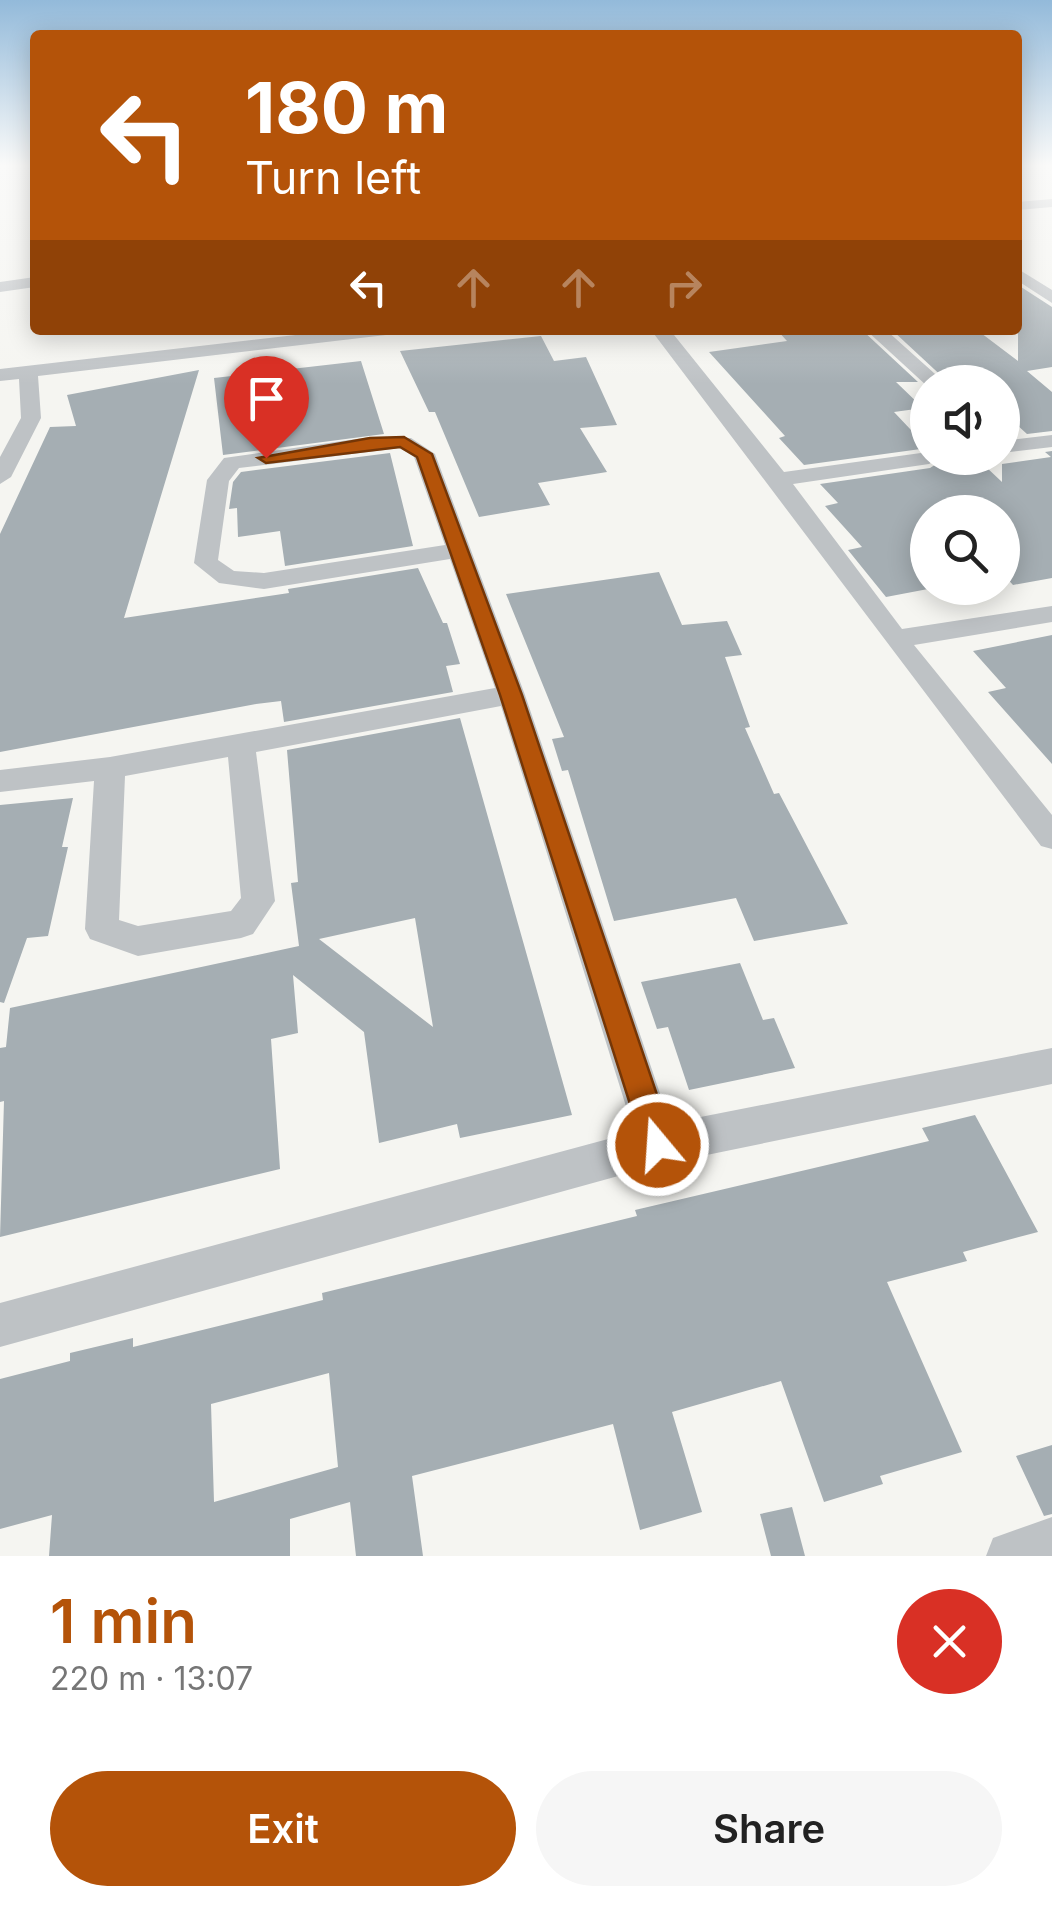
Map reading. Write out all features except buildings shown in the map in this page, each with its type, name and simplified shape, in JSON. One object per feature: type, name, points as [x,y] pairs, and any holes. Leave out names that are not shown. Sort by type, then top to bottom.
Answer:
[{"type":"street","points":[[1022,277],[1052,298]]},
{"type":"street","points":[[0,287],[30,283]]},
{"type":"street","points":[[0,374],[302,335]]},
{"type":"street","points":[[664,335],[778,479],[895,639],[1052,837]]},
{"type":"street","points":[[882,335],[915,365]]},
{"type":"street","points":[[0,477],[30,418],[28,371]]},
{"type":"street","points":[[1020,445],[1052,441]]},
{"type":"street","points":[[459,550],[264,581],[228,578],[206,563],[218,480],[232,463],[370,443],[404,442],[424,454],[459,550],[511,695],[658,1145]]},
{"type":"street","points":[[778,479],[910,461]]},
{"type":"street","points":[[895,639],[1052,614]]},
{"type":"street","points":[[0,781],[110,768],[511,695]]},
{"type":"street","points":[[110,768],[102,929],[138,941],[241,924],[258,901],[241,744]]},
{"type":"street","points":[[0,1326],[658,1145],[1052,1066]]},
{"type":"street","points":[[1011,1556],[1052,1542]]},
{"type":"route","points":[[266,458],[404,442],[424,454],[511,695],[658,1145]]}]
